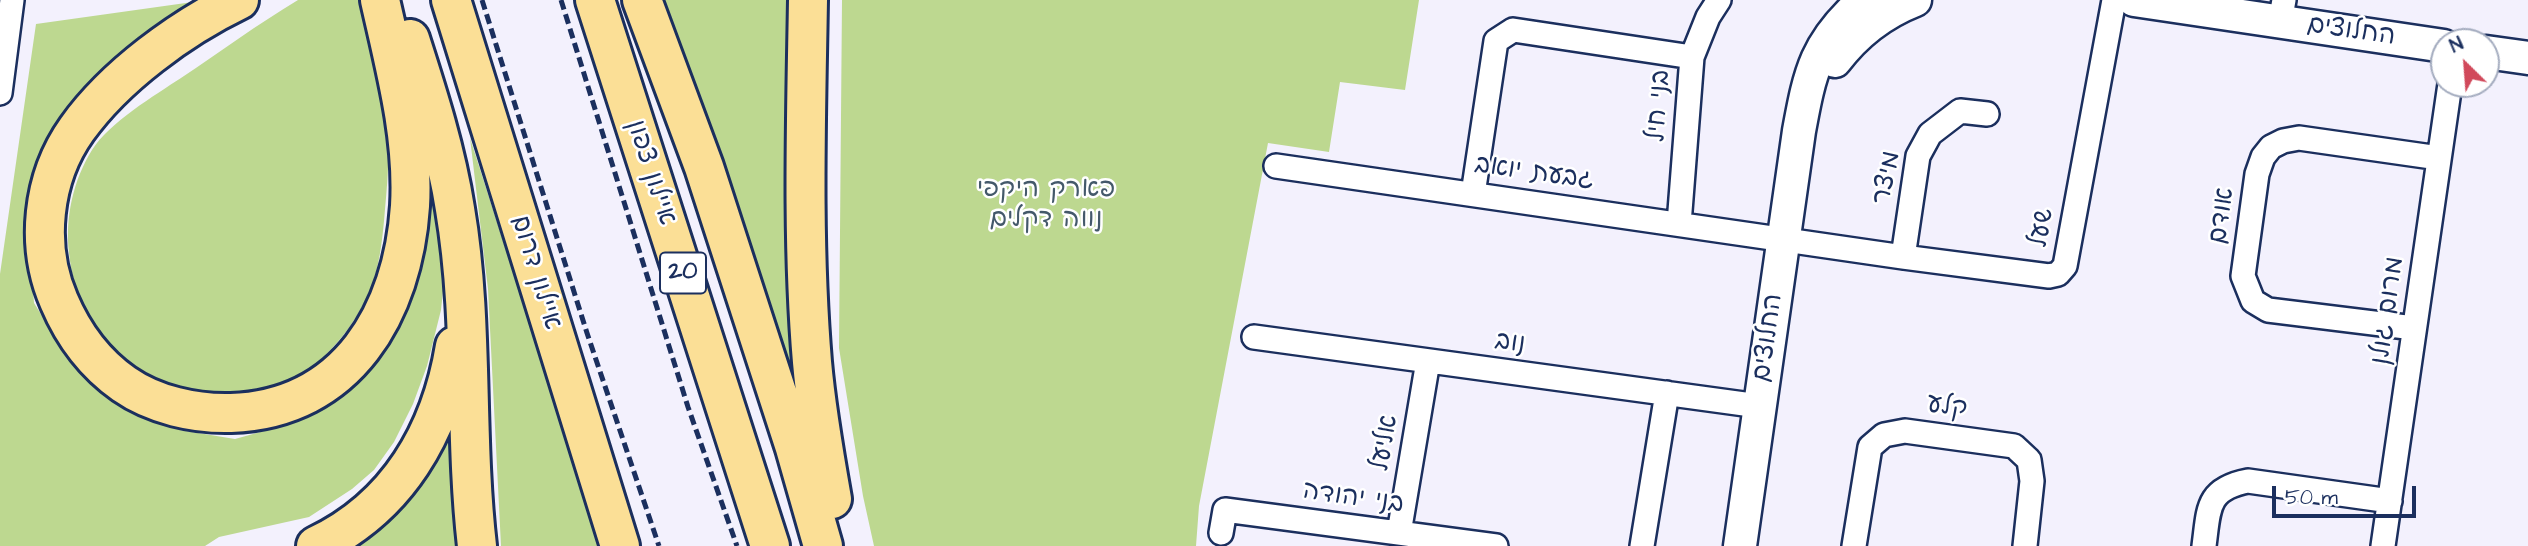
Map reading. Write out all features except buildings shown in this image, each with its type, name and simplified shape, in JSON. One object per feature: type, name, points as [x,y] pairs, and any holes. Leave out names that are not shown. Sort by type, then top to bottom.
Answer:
[{"type":"highway","points":[[239,0],[172,40],[119,84],[93,110],[76,130],[63,155],[48,196],[45,219],[45,245],[54,289],[65,314],[89,353],[125,385],[170,406],[216,414],[269,409],[295,400],[319,387],[342,370],[363,348],[379,325],[391,297],[401,269],[408,232],[410,177],[405,124],[380,0]]},
{"type":"highway","points":[[397,0],[444,153],[456,210],[464,292],[477,546]]},
{"type":"highway","name":"איילון דרום","points":[[451,0],[620,546]]},
{"type":"highway","name":"איילון צפון","points":[[595,0],[770,546]]},
{"type":"highway","points":[[642,0],[704,167],[823,546]]},
{"type":"highway","points":[[808,0],[808,284],[812,362],[819,429],[840,546]]},
{"type":"highway","points":[[807,67],[818,0]]},
{"type":"highway","points":[[324,542],[366,513],[402,476],[419,453],[440,411],[452,364],[464,292]]},
{"type":"street","points":[[0,93],[12,0]]},
{"type":"street","name":"בני חיל","points":[[1679,223],[1692,57],[1708,17],[1720,0]]},
{"type":"street","name":"החלוצים","points":[[1740,546],[1808,80],[1815,60],[1839,24],[1864,0]]},
{"type":"street","name":"החלוצים","points":[[1799,131],[1807,108],[1842,52],[1883,15],[1915,0]]},
{"type":"street","name":"שעל","points":[[1783,239],[2049,276],[2058,274],[2065,266],[2114,0]]},
{"type":"street","name":"החלוצים","points":[[2134,0],[2282,11],[2430,43]]},
{"type":"street","points":[[1473,194],[1496,41],[1513,30],[1692,57]]},
{"type":"street","points":[[2500,54],[2528,58]]},
{"type":"street","name":"מרום גולן","points":[[2384,546],[2448,98]]},
{"type":"street","name":"מיצר","points":[[1903,257],[1918,156],[1930,134],[1960,111],[1987,114]]},
{"type":"street","name":"אודם","points":[[2414,328],[2267,310],[2253,301],[2243,276],[2257,174],[2263,157],[2271,147],[2299,138],[2439,158]]},
{"type":"street","name":"גבעת יואב","points":[[1276,166],[1783,239]]},
{"type":"street","name":"נוב","points":[[1254,337],[1759,406]]},
{"type":"street","name":"אליעל","points":[[1399,533],[1428,361]]},
{"type":"street","points":[[1642,546],[1667,393]]},
{"type":"street","name":"קלע","points":[[1854,546],[1870,447],[1884,435],[1905,431],[2014,446],[2029,460],[2032,481],[2025,546]]},
{"type":"street","points":[[2204,546],[2210,506],[2227,485],[2248,481],[2390,501]]},
{"type":"street","name":"בני יהודה","points":[[1222,533],[1225,510],[1496,546]]},
{"type":"green space","points":[[298,0],[363,0],[384,102],[388,143],[381,247],[370,290],[346,332],[330,351],[305,372],[281,383],[246,391],[212,394],[180,389],[151,379],[126,363],[105,342],[88,316],[76,287],[69,253],[68,226],[80,174],[92,150],[121,120]]},
{"type":"green space","points":[[664,0],[793,0],[801,380],[790,387],[729,194]]},
{"type":"green space","name":"פארק היקפי נווה דקלים","points":[[842,0],[1419,0],[1405,90],[1340,82],[1329,152],[1268,143],[1199,506],[1196,546],[874,546],[863,496],[839,348]]},
{"type":"green space","points":[[200,1],[135,45],[30,245],[34,303],[61,346],[120,403],[180,430],[235,439],[271,429],[323,405],[366,373],[393,340],[409,302],[419,267],[431,160],[446,263],[441,310],[427,366],[413,404],[394,442],[374,470],[352,489],[309,517],[219,537],[205,546],[0,546],[0,274],[36,24]]},
{"type":"green space","points":[[470,138],[601,546],[501,546],[488,289]]},
{"type":"green space","points":[[460,388],[465,546],[354,546],[387,523],[415,489]]},
{"type":"railway","points":[[482,0],[587,333],[659,546]]},
{"type":"railway","points":[[561,0],[688,407],[737,546]]}]
